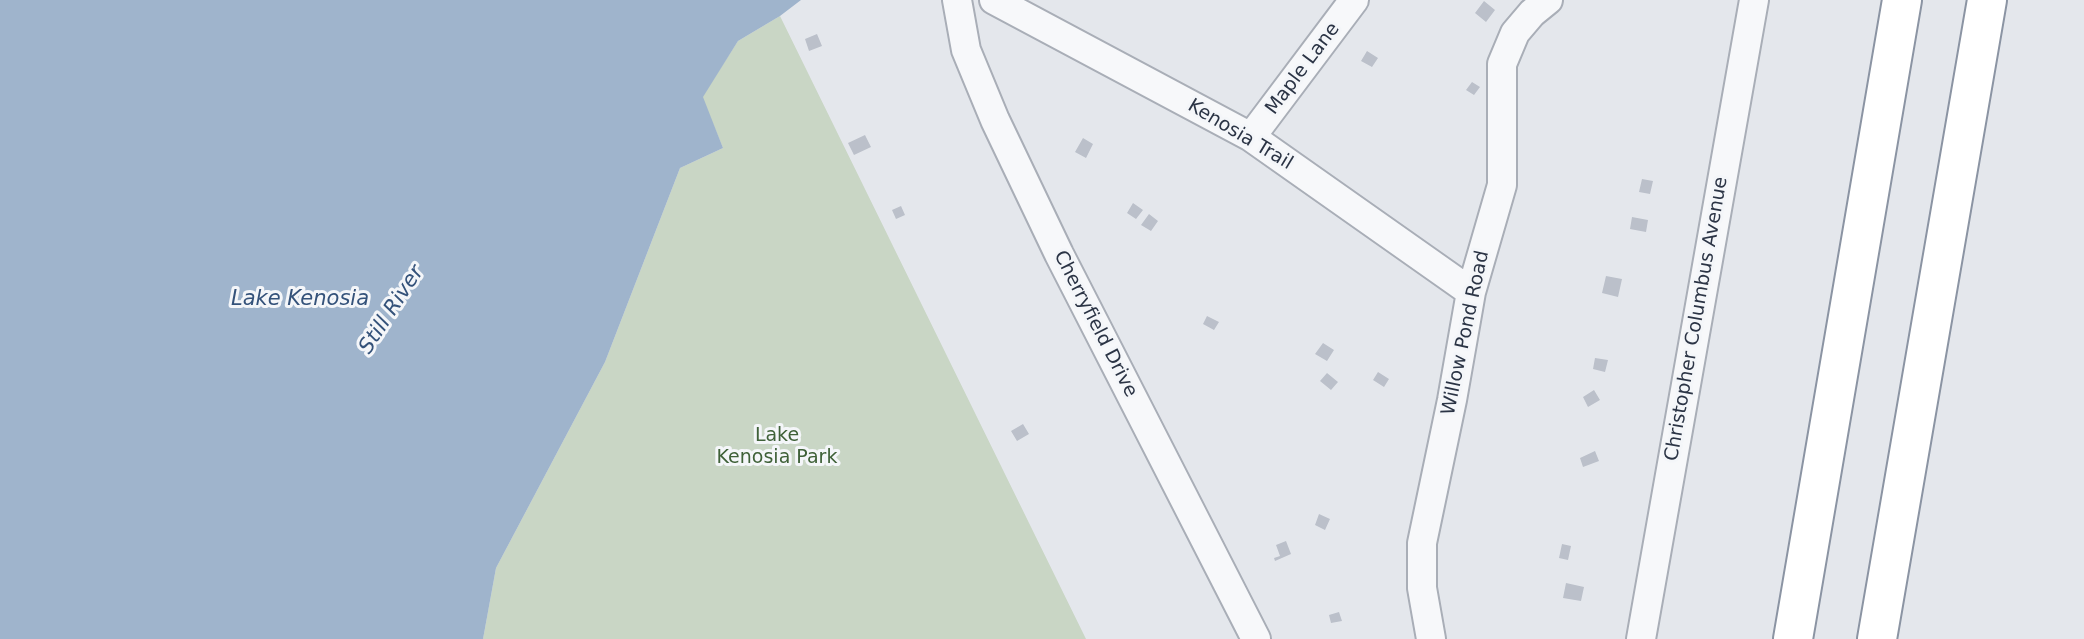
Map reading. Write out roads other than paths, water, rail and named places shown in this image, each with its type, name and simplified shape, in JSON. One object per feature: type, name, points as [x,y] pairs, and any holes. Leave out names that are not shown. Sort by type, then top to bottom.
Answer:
[{"type":"highway","points":[[1793,639],[1902,0]]},
{"type":"highway","points":[[1877,639],[1986,0]]},
{"type":"street","name":"Cherryfield Drive","points":[[957,0],[966,50],[995,120],[1059,254],[1256,639]]},
{"type":"street","name":"Kenosia Trail","points":[[994,0],[1251,137],[1471,292]]},
{"type":"street","name":"Maple Lane","points":[[1251,137],[1354,0]]},
{"type":"street","name":"Willow Pond Road","points":[[1431,639],[1422,588],[1422,543],[1471,292],[1502,185],[1502,64],[1515,33],[1532,13],[1548,0]]},
{"type":"street","name":"Christopher Columbus Avenue","points":[[1641,639],[1754,0]]},
{"type":"water","name":"Lake Kenosia","points":[[0,0],[801,0],[738,41],[703,97],[723,148],[680,168],[605,362],[496,568],[483,639],[0,639]]},
{"type":"water label","name":"Still River","points":[[392,310]]},
{"type":"park label","name":"Lake Kenosia Park","points":[[777,447]]}]
